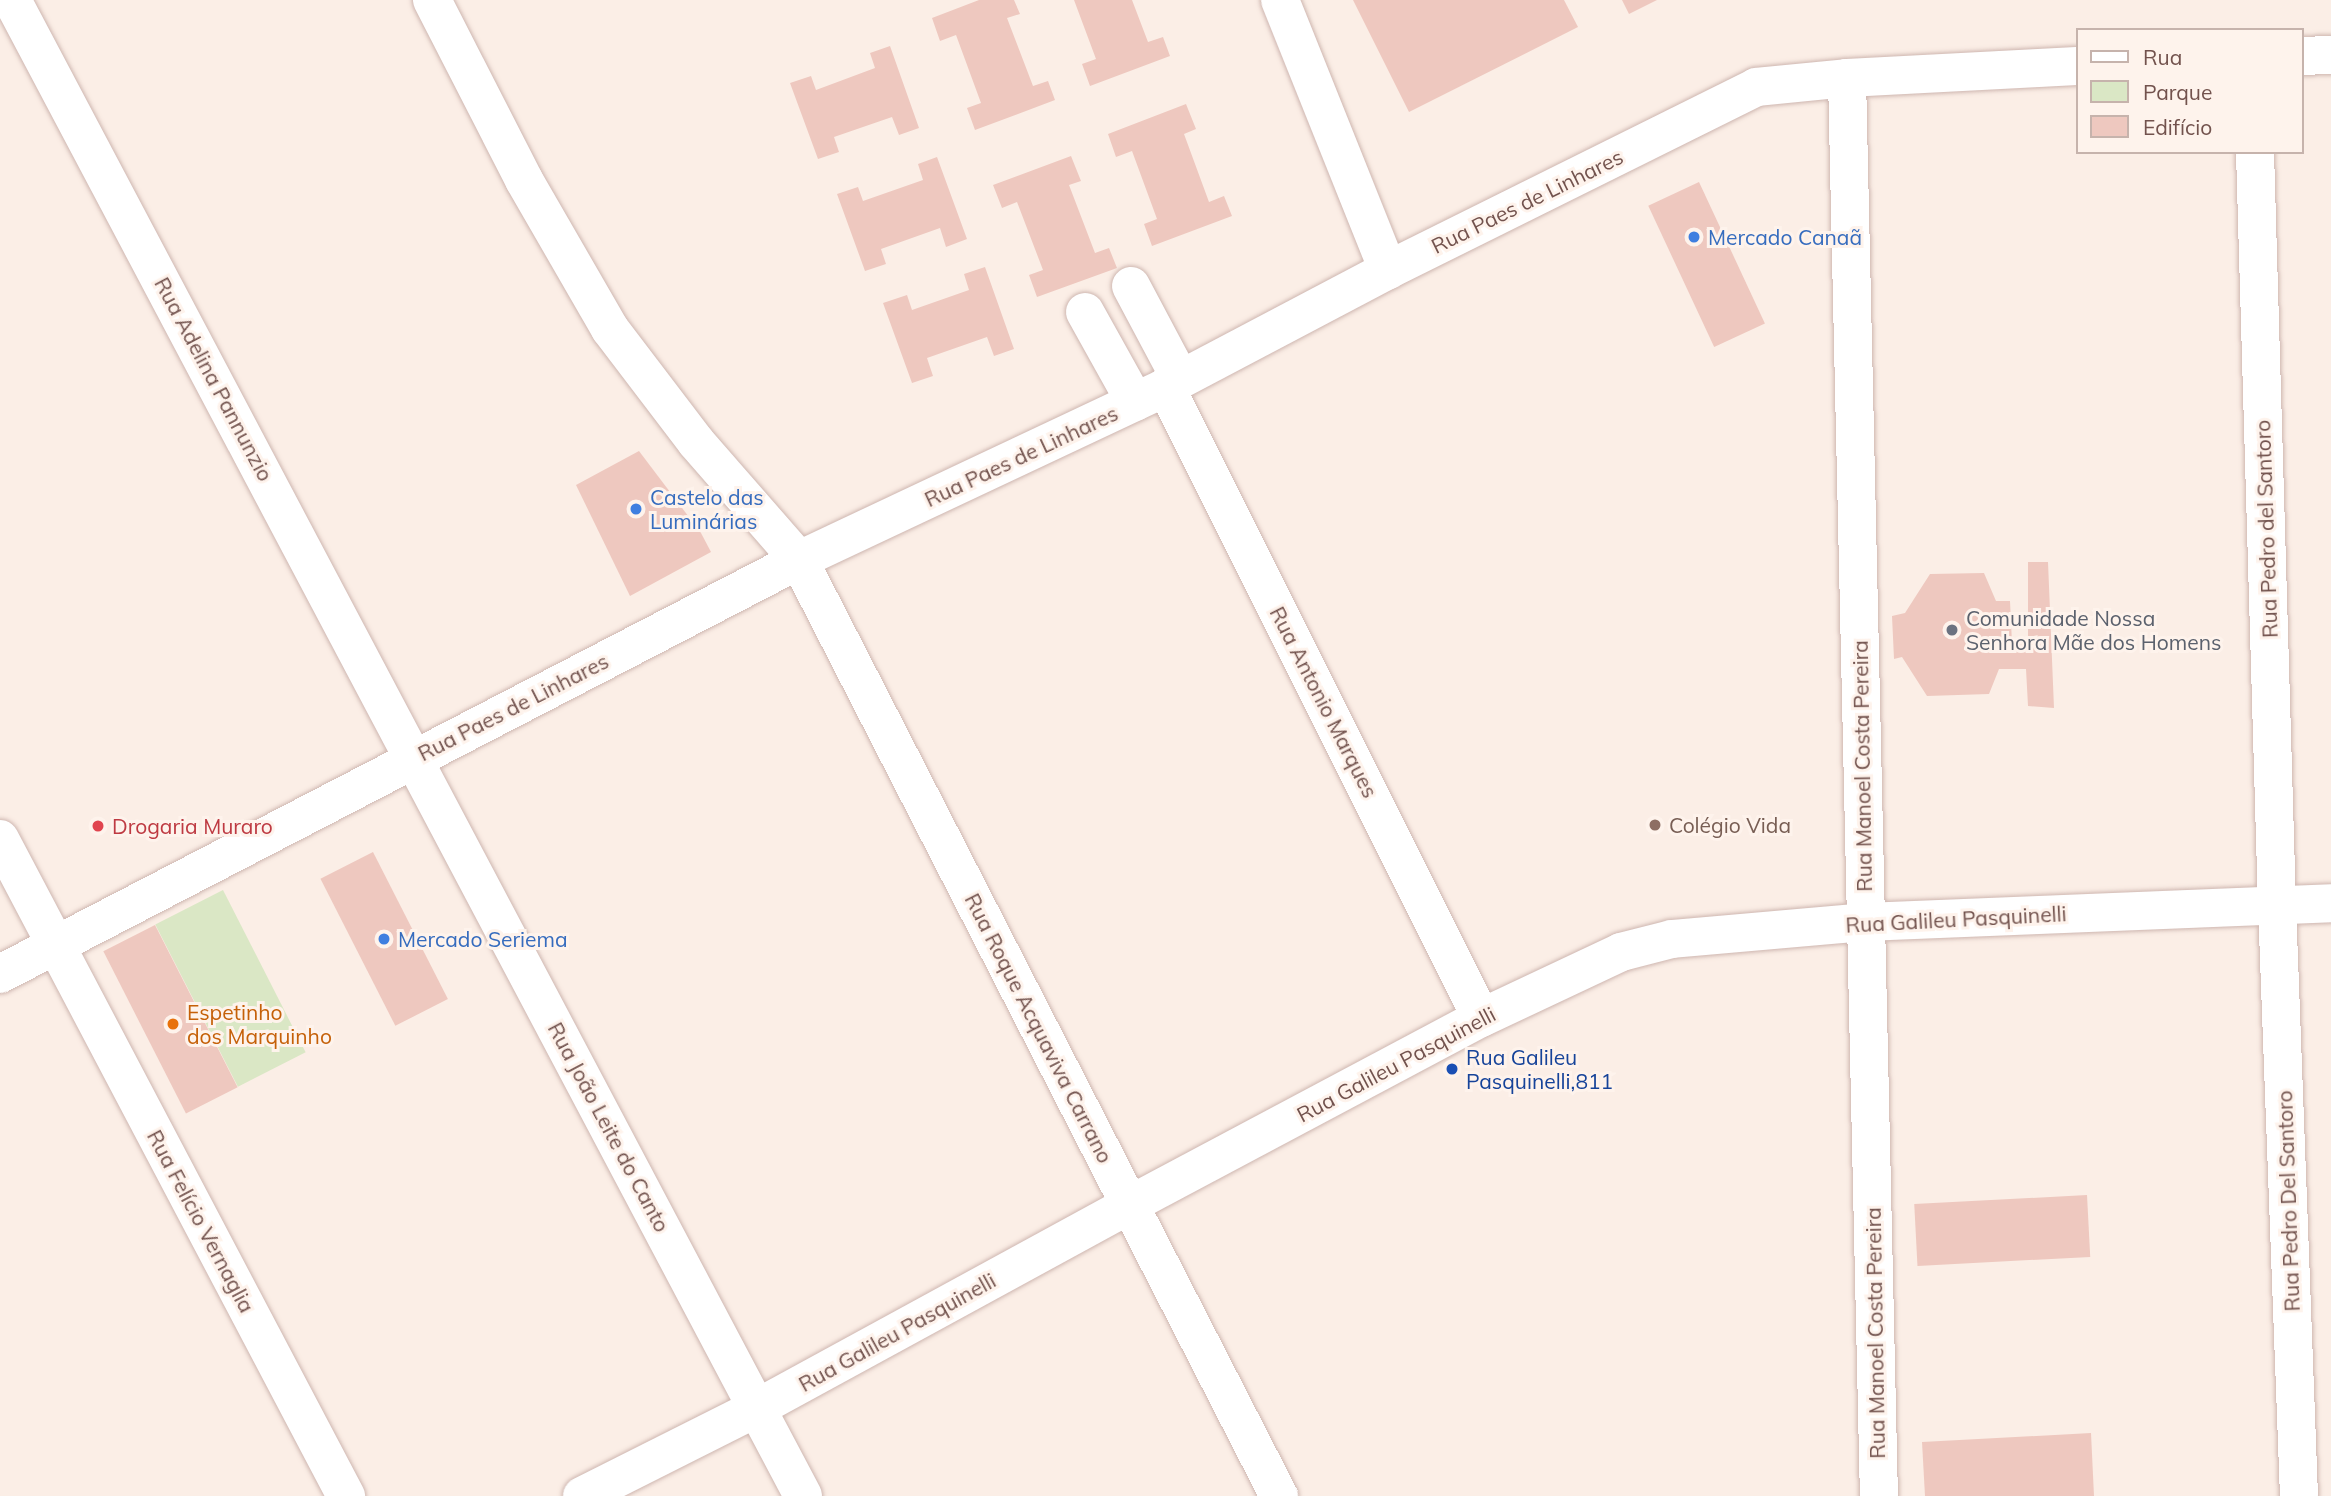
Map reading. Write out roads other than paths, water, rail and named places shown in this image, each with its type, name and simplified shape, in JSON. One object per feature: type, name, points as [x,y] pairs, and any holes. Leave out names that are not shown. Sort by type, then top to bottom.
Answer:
[{"type":"street","name":"Rua Adelina Pannunzio","points":[[12,0],[416,758]]},
{"type":"street","name":"Rua Roque Acquaviva Carrano","points":[[432,0],[524,180],[610,329],[696,442],[799,559],[1279,1496]]},
{"type":"street","points":[[1280,0],[1388,270]]},
{"type":"street","points":[[2303,56],[2331,55]]},
{"type":"street","name":"Rua Paes de Linhares","points":[[0,974],[799,559],[1161,389],[1388,270],[1756,87],[1847,78],[2076,66]]},
{"type":"street","name":"Rua Manoel Costa Pereira","points":[[1847,78],[1879,1496]]},
{"type":"street","name":"Rua Pedro del Santoro","points":[[2255,154],[2277,905]]},
{"type":"street","points":[[1131,286],[1155,332],[1161,389]]},
{"type":"street","points":[[1085,312],[1110,356],[1161,389]]},
{"type":"street","name":"Rua Antonio Marques","points":[[1161,389],[1481,1018]]},
{"type":"street","name":"Rua João Leite do Canto","points":[[416,758],[803,1496]]},
{"type":"street","name":"Rua Felício Vernaglia","points":[[0,839],[346,1496]]},
{"type":"street","name":"Rua Galileu Pasquinelli","points":[[582,1496],[757,1408],[1129,1205],[1481,1018],[1621,951],[1672,939],[1865,922],[2331,903]]},
{"type":"street","name":"Rua Pedro Del Santoro","points":[[2277,905],[2299,1496]]},
{"type":"place","name":"Mercado Canaã","points":[[1694,237]]},
{"type":"place","name":"Castelo das Luminárias","points":[[636,509]]},
{"type":"place","name":"Comunidade Nossa Senhora Mãe dos Homens","points":[[1952,630]]},
{"type":"place","name":"Colégio Vida","points":[[1655,825]]},
{"type":"place","name":"Drogaria Muraro","points":[[98,826]]},
{"type":"place","name":"Mercado Seriema","points":[[384,939]]},
{"type":"place","name":"Espetinho dos Marquinho","points":[[173,1024]]},
{"type":"place","name":"Rua Galileu Pasquinelli,811","points":[[1452,1069]]}]
